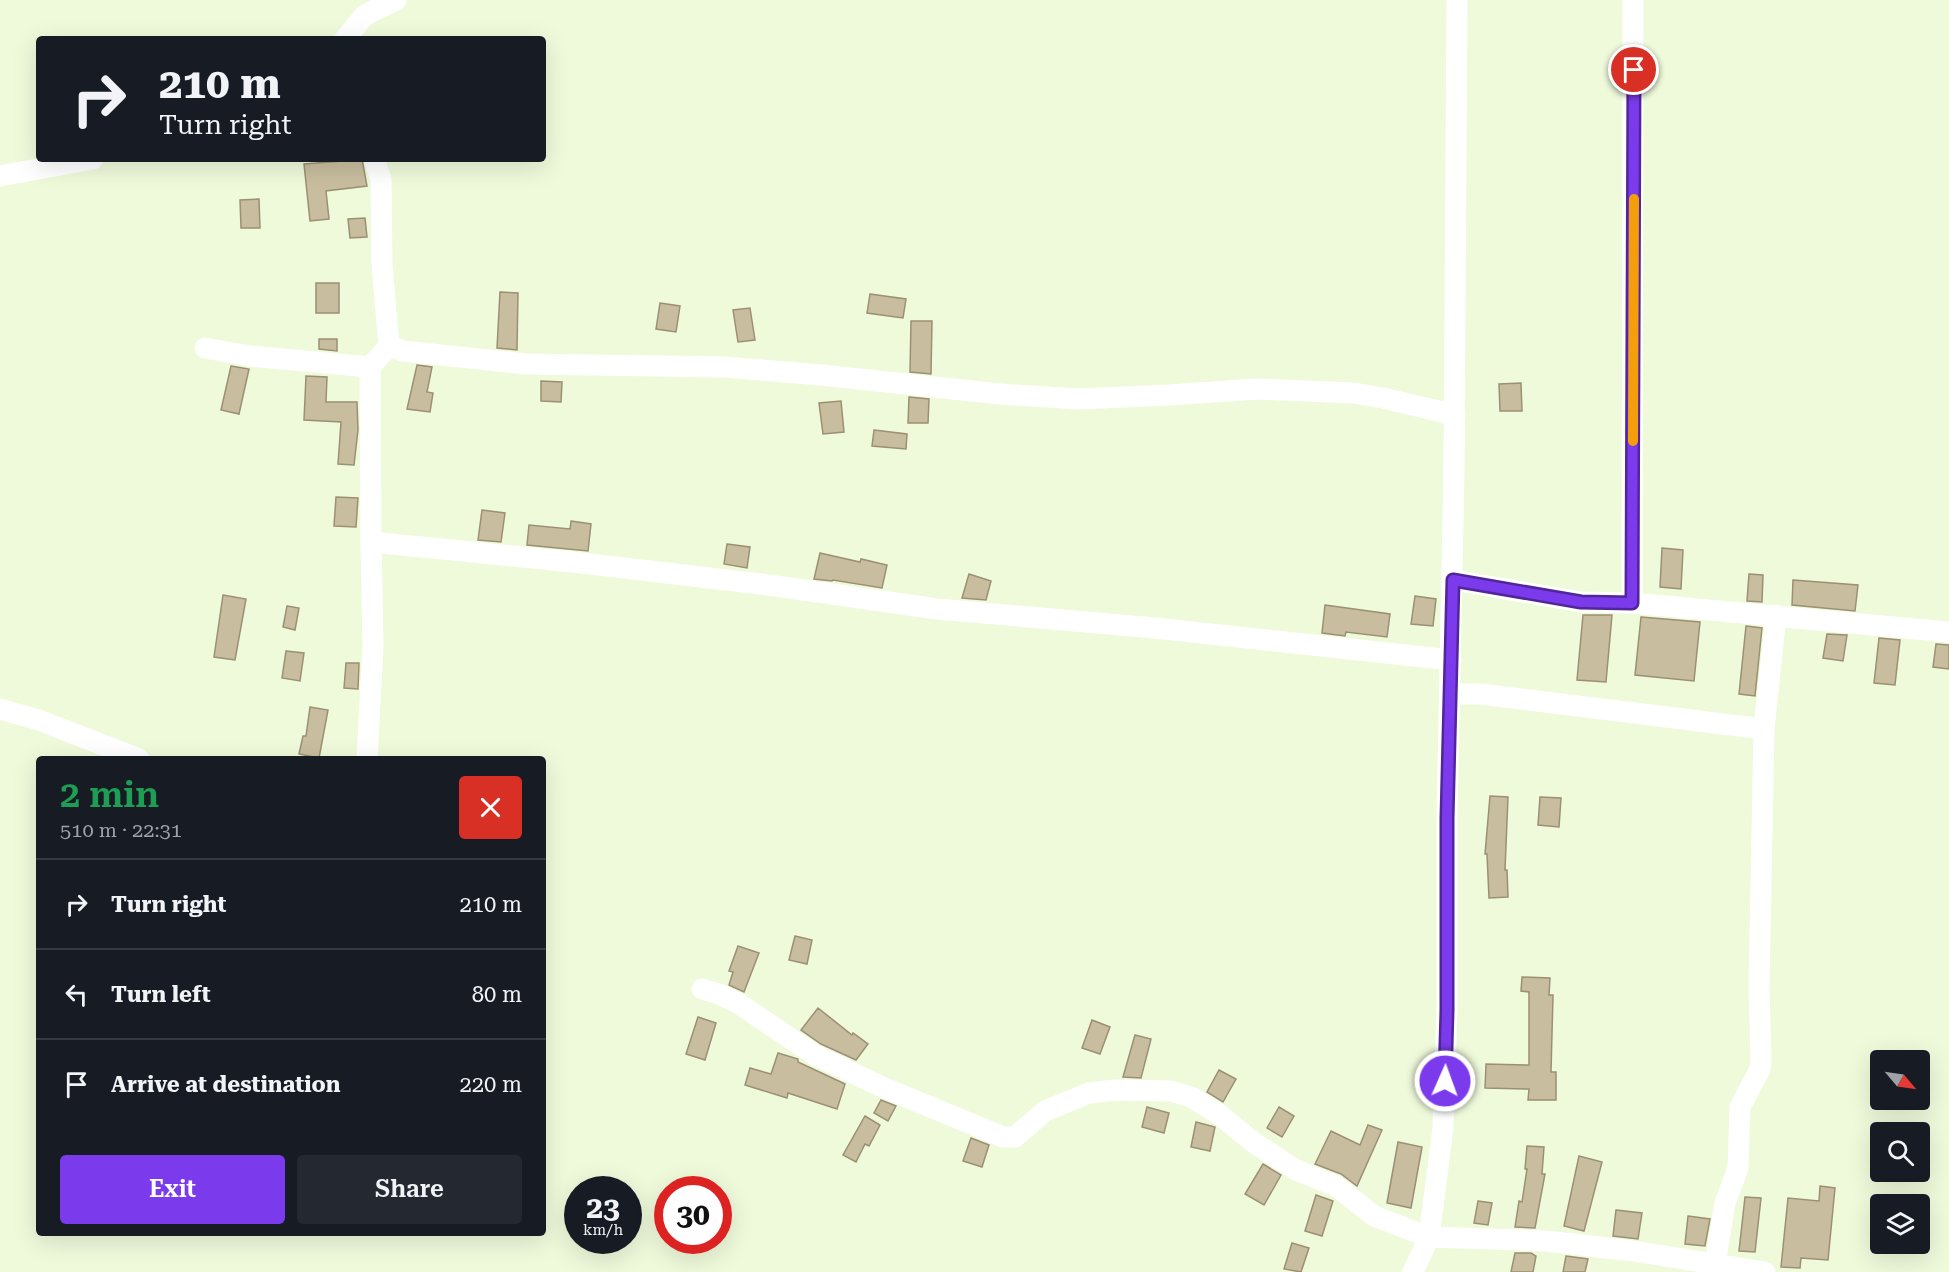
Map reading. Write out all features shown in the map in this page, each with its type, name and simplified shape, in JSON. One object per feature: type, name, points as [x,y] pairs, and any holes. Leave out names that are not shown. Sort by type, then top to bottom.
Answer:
[{"type":"street","points":[[348,36],[365,15],[396,0]]},
{"type":"street","points":[[1413,1272],[1429,1237],[1443,1128],[1447,1010],[1447,818],[1453,580],[1457,0]]},
{"type":"street","points":[[1632,603],[1633,0]]},
{"type":"street","points":[[0,176],[77,162]]},
{"type":"street","points":[[367,756],[373,646],[370,367],[389,346],[382,265],[381,179],[375,162]]},
{"type":"street","points":[[389,346],[403,351],[526,364],[724,367],[1000,394],[1078,399],[1257,388],[1354,393],[1455,415]]},
{"type":"street","points":[[205,348],[250,356],[370,367]]},
{"type":"street","points":[[371,542],[749,582],[937,609],[1155,628],[1451,660]]},
{"type":"street","points":[[1453,580],[1581,602],[1632,603],[1949,632]]},
{"type":"street","points":[[1716,1264],[1725,1203],[1738,1168],[1740,1107],[1760,1069],[1761,1059],[1759,987],[1764,729],[1776,615]]},
{"type":"street","points":[[1450,694],[1480,694],[1764,729]]},
{"type":"street","points":[[0,709],[39,720],[131,756]]},
{"type":"street","points":[[702,989],[719,994],[738,1004],[815,1055],[872,1083],[1003,1137],[1015,1137],[1045,1111],[1089,1093],[1116,1090],[1171,1091],[1191,1097],[1220,1115],[1253,1142],[1296,1170],[1336,1186],[1374,1216],[1429,1237],[1546,1241],[1633,1251],[1765,1272]]},
{"type":"building","points":[[363,162],[367,186],[326,191],[329,219],[310,221],[304,164]]},
{"type":"building","points":[[259,199],[260,228],[241,228],[240,200]]},
{"type":"building","points":[[365,218],[367,237],[350,238],[348,219]]},
{"type":"building","points":[[316,283],[339,283],[339,313],[316,313]]},
{"type":"building","points":[[500,292],[518,293],[517,350],[497,348]]},
{"type":"building","points":[[870,294],[906,299],[903,318],[867,313]]},
{"type":"building","points":[[660,303],[680,306],[676,332],[656,329]]},
{"type":"building","points":[[750,308],[755,340],[738,342],[733,310]]},
{"type":"building","points":[[911,321],[932,321],[931,374],[910,372]]},
{"type":"building","points":[[319,339],[337,339],[337,351],[319,349]]},
{"type":"building","points":[[417,365],[432,367],[427,392],[433,393],[430,412],[407,409]]},
{"type":"building","points":[[231,366],[249,369],[239,414],[221,410]]},
{"type":"building","points":[[306,376],[327,377],[326,402],[357,402],[358,430],[354,465],[338,464],[341,422],[304,420]]},
{"type":"building","points":[[541,381],[562,382],[561,402],[541,401]]},
{"type":"building","points":[[1521,383],[1522,411],[1500,411],[1499,384]]},
{"type":"building","points":[[909,397],[929,399],[928,423],[908,423]]},
{"type":"building","points":[[841,401],[844,432],[823,434],[819,403]]},
{"type":"building","points":[[874,430],[907,434],[906,449],[872,446]]},
{"type":"building","points":[[336,497],[358,498],[356,527],[334,526]]},
{"type":"building","points":[[482,510],[505,513],[501,542],[478,540]]},
{"type":"building","points":[[571,521],[591,524],[588,551],[527,545],[529,525],[570,529]]},
{"type":"building","points":[[727,544],[750,547],[747,568],[724,564]]},
{"type":"building","points":[[1662,548],[1683,550],[1681,589],[1660,587]]},
{"type":"building","points":[[820,553],[860,562],[861,559],[887,565],[882,588],[814,579]]},
{"type":"building","points":[[969,574],[991,581],[986,600],[962,598]]},
{"type":"building","points":[[1749,574],[1763,575],[1762,602],[1747,601]]},
{"type":"building","points":[[1793,580],[1858,585],[1855,611],[1792,605]]},
{"type":"building","points":[[223,595],[246,599],[235,660],[214,657]]},
{"type":"building","points":[[1415,596],[1436,599],[1433,626],[1411,624]]},
{"type":"building","points":[[1325,605],[1390,614],[1387,637],[1346,632],[1345,636],[1322,633]]},
{"type":"building","points":[[287,606],[299,608],[295,630],[283,627]]},
{"type":"building","points":[[1583,615],[1612,615],[1606,682],[1577,680]]},
{"type":"building","points":[[1641,617],[1700,622],[1694,681],[1635,675]]},
{"type":"building","points":[[1746,626],[1762,628],[1755,696],[1739,694]]},
{"type":"building","points":[[1827,634],[1847,635],[1843,661],[1823,658]]},
{"type":"building","points":[[1879,638],[1900,640],[1895,685],[1874,683]]},
{"type":"building","points":[[1936,644],[1949,645],[1949,669],[1933,667]]},
{"type":"building","points":[[286,651],[304,653],[300,681],[282,678]]},
{"type":"building","points":[[346,663],[359,663],[358,689],[344,688]]},
{"type":"building","points":[[310,707],[328,710],[319,756],[299,754],[303,736],[306,736]]},
{"type":"building","points":[[1490,796],[1508,797],[1505,870],[1507,870],[1508,897],[1489,898],[1487,854],[1485,854]]},
{"type":"building","points":[[1540,797],[1561,798],[1559,827],[1538,825]]},
{"type":"building","points":[[795,936],[812,940],[807,964],[789,960]]},
{"type":"building","points":[[738,946],[759,953],[744,992],[729,985],[733,972],[729,971]]},
{"type":"building","points":[[1522,977],[1550,978],[1549,995],[1553,995],[1551,1072],[1556,1072],[1556,1100],[1528,1100],[1529,1089],[1485,1088],[1486,1064],[1529,1065],[1529,992],[1521,991]]},
{"type":"building","points":[[818,1008],[852,1035],[853,1033],[868,1044],[856,1060],[821,1044],[801,1030]]},
{"type":"building","points":[[698,1017],[716,1023],[705,1060],[686,1054]]},
{"type":"building","points":[[1092,1020],[1110,1027],[1100,1054],[1082,1048]]},
{"type":"building","points":[[1135,1035],[1151,1039],[1141,1078],[1123,1077]]},
{"type":"building","points":[[778,1053],[798,1059],[798,1062],[845,1084],[837,1109],[788,1093],[787,1098],[745,1085],[750,1068],[771,1074]]},
{"type":"building","points":[[1219,1070],[1236,1079],[1223,1102],[1207,1092]]},
{"type":"building","points":[[881,1100],[896,1106],[888,1121],[874,1113]]},
{"type":"building","points":[[1147,1107],[1169,1113],[1164,1133],[1142,1127]]},
{"type":"building","points":[[1279,1107],[1294,1116],[1282,1137],[1267,1128]]},
{"type":"building","points":[[865,1116],[880,1125],[869,1146],[865,1144],[856,1162],[843,1155]]},
{"type":"building","points":[[1196,1122],[1215,1127],[1210,1151],[1191,1147]]},
{"type":"building","points":[[1368,1125],[1382,1130],[1357,1186],[1341,1174],[1315,1164],[1331,1131],[1360,1145]]},
{"type":"building","points":[[971,1138],[989,1145],[982,1167],[963,1161]]},
{"type":"building","points":[[1398,1142],[1422,1147],[1411,1208],[1387,1203]]},
{"type":"building","points":[[1527,1146],[1544,1147],[1542,1174],[1545,1174],[1535,1228],[1515,1227],[1527,1169],[1525,1169]]},
{"type":"building","points":[[1579,1156],[1602,1162],[1584,1231],[1564,1226]]},
{"type":"building","points":[[1263,1164],[1281,1175],[1264,1205],[1245,1194]]},
{"type":"building","points":[[1820,1186],[1835,1188],[1828,1260],[1801,1258],[1800,1268],[1781,1267],[1788,1198],[1819,1201]]},
{"type":"building","points":[[1316,1195],[1333,1201],[1322,1236],[1305,1231]]},
{"type":"building","points":[[1745,1197],[1761,1198],[1755,1252],[1739,1251]]},
{"type":"building","points":[[1478,1201],[1492,1203],[1488,1225],[1474,1223]]},
{"type":"building","points":[[1616,1210],[1642,1213],[1638,1239],[1613,1236]]},
{"type":"building","points":[[1688,1216],[1710,1219],[1705,1246],[1685,1244]]},
{"type":"building","points":[[1292,1243],[1309,1248],[1301,1272],[1284,1269]]},
{"type":"building","points":[[1515,1253],[1531,1253],[1536,1256],[1533,1272],[1511,1272]]},
{"type":"building","points":[[1566,1256],[1588,1259],[1585,1272],[1563,1272]]},
{"type":"slow traffic","points":[[1633,441],[1634,199]]},
{"type":"route","points":[[1445,1081],[1447,818],[1453,580],[1581,602],[1632,603],[1634,70]]}]
